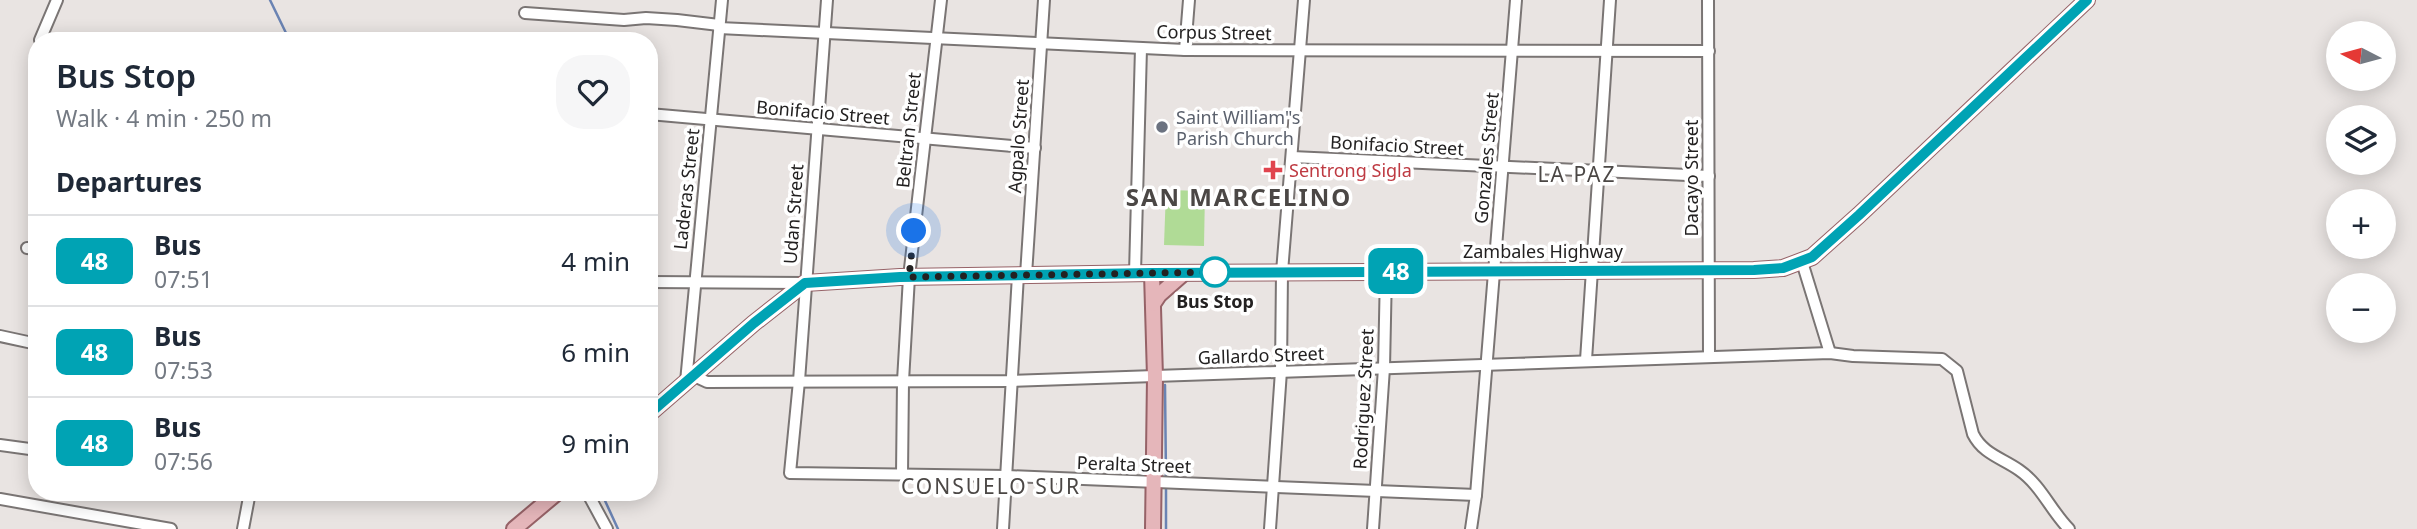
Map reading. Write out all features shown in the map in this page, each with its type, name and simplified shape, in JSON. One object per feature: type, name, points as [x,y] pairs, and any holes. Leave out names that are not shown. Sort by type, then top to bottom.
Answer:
[{"type":"main road","name":"Zambales Highway","points":[[805,283],[909,277],[1135,273],[1776,269],[1812,257],[2087,0]]},
{"type":"main road","points":[[1152,273],[1155,376],[1153,529]]},
{"type":"main road","points":[[1153,304],[1159,295],[1184,273]]},
{"type":"main road","points":[[658,406],[754,323],[805,283]]},
{"type":"main road","points":[[514,529],[547,501]]},
{"type":"street","points":[[43,32],[57,0]]},
{"type":"street","name":"Laderas Street","points":[[690,379],[695,282],[722,0]]},
{"type":"street","name":"Udan Street","points":[[790,473],[827,0]]},
{"type":"street","name":"Beltran Street","points":[[902,474],[903,381],[909,277],[941,0]]},
{"type":"street","name":"Agpalo Street","points":[[1003,529],[1012,381],[1035,148],[1044,0]]},
{"type":"street","points":[[1185,50],[1189,0]]},
{"type":"street","points":[[1270,529],[1281,371],[1283,272],[1304,0]]},
{"type":"street","name":"Gonzales Street","points":[[1471,529],[1487,366],[1516,0]]},
{"type":"street","points":[[1586,360],[1610,0]]},
{"type":"street","name":"Dacayo Street","points":[[1708,0],[1709,356]]},
{"type":"street","name":"Corpus Street","points":[[525,13],[624,20],[657,18],[719,27],[825,33],[1185,50],[1709,51]]},
{"type":"street","points":[[1135,273],[1141,48]]},
{"type":"street","name":"Bonifacio Street","points":[[658,115],[1035,148]]},
{"type":"street","name":"Bonifacio Street","points":[[1292,157],[1709,176]]},
{"type":"street","points":[[1802,262],[1830,353]]},
{"type":"street","name":"Rodriguez Street","points":[[1373,529],[1384,368],[1386,271]]},
{"type":"street","points":[[658,282],[805,283]]},
{"type":"street","points":[[0,336],[28,342]]},
{"type":"street","name":"Gallardo Street","points":[[690,379],[707,382],[1012,381],[1830,353],[1942,359],[1957,371],[1973,434],[1983,450],[2023,472],[2046,497],[2068,529]]},
{"type":"street","points":[[0,444],[28,449]]},
{"type":"street","name":"Peralta Street","points":[[790,473],[1007,477],[1476,495]]},
{"type":"street","points":[[0,499],[171,529]]},
{"type":"street","points":[[243,529],[248,501]]},
{"type":"street","points":[[592,501],[607,529]]},
{"type":"green space","points":[[1166,190],[1205,191],[1204,246],[1164,245]]},
{"type":"waterway","points":[[270,0],[286,32]]},
{"type":"waterway","points":[[1165,385],[1166,478]]},
{"type":"waterway","points":[[1166,486],[1166,529]]},
{"type":"waterway","points":[[605,501],[618,529]]},
{"type":"bus line","name":"48","points":[[658,406],[786,296],[805,283],[827,280],[1152,273],[1754,270],[1793,265],[1812,257],[1859,215],[2087,0]]},
{"type":"place","name":"Saint William\"s Parish Church","points":[[1162,127]]},
{"type":"place","name":"Sentrong Sigla","points":[[1273,170]]},
{"type":"place","name":"Bus Stop","points":[[1215,272]]},
{"type":"district","name":"LA PAZ","points":[[1577,174]]},
{"type":"district","name":"SAN MARCELINO","points":[[1239,196]]},
{"type":"district","name":"CONSUELO SUR","points":[[991,486]]},
{"type":"route","points":[[914,231],[909,277],[1219,272],[1215,272]]}]
